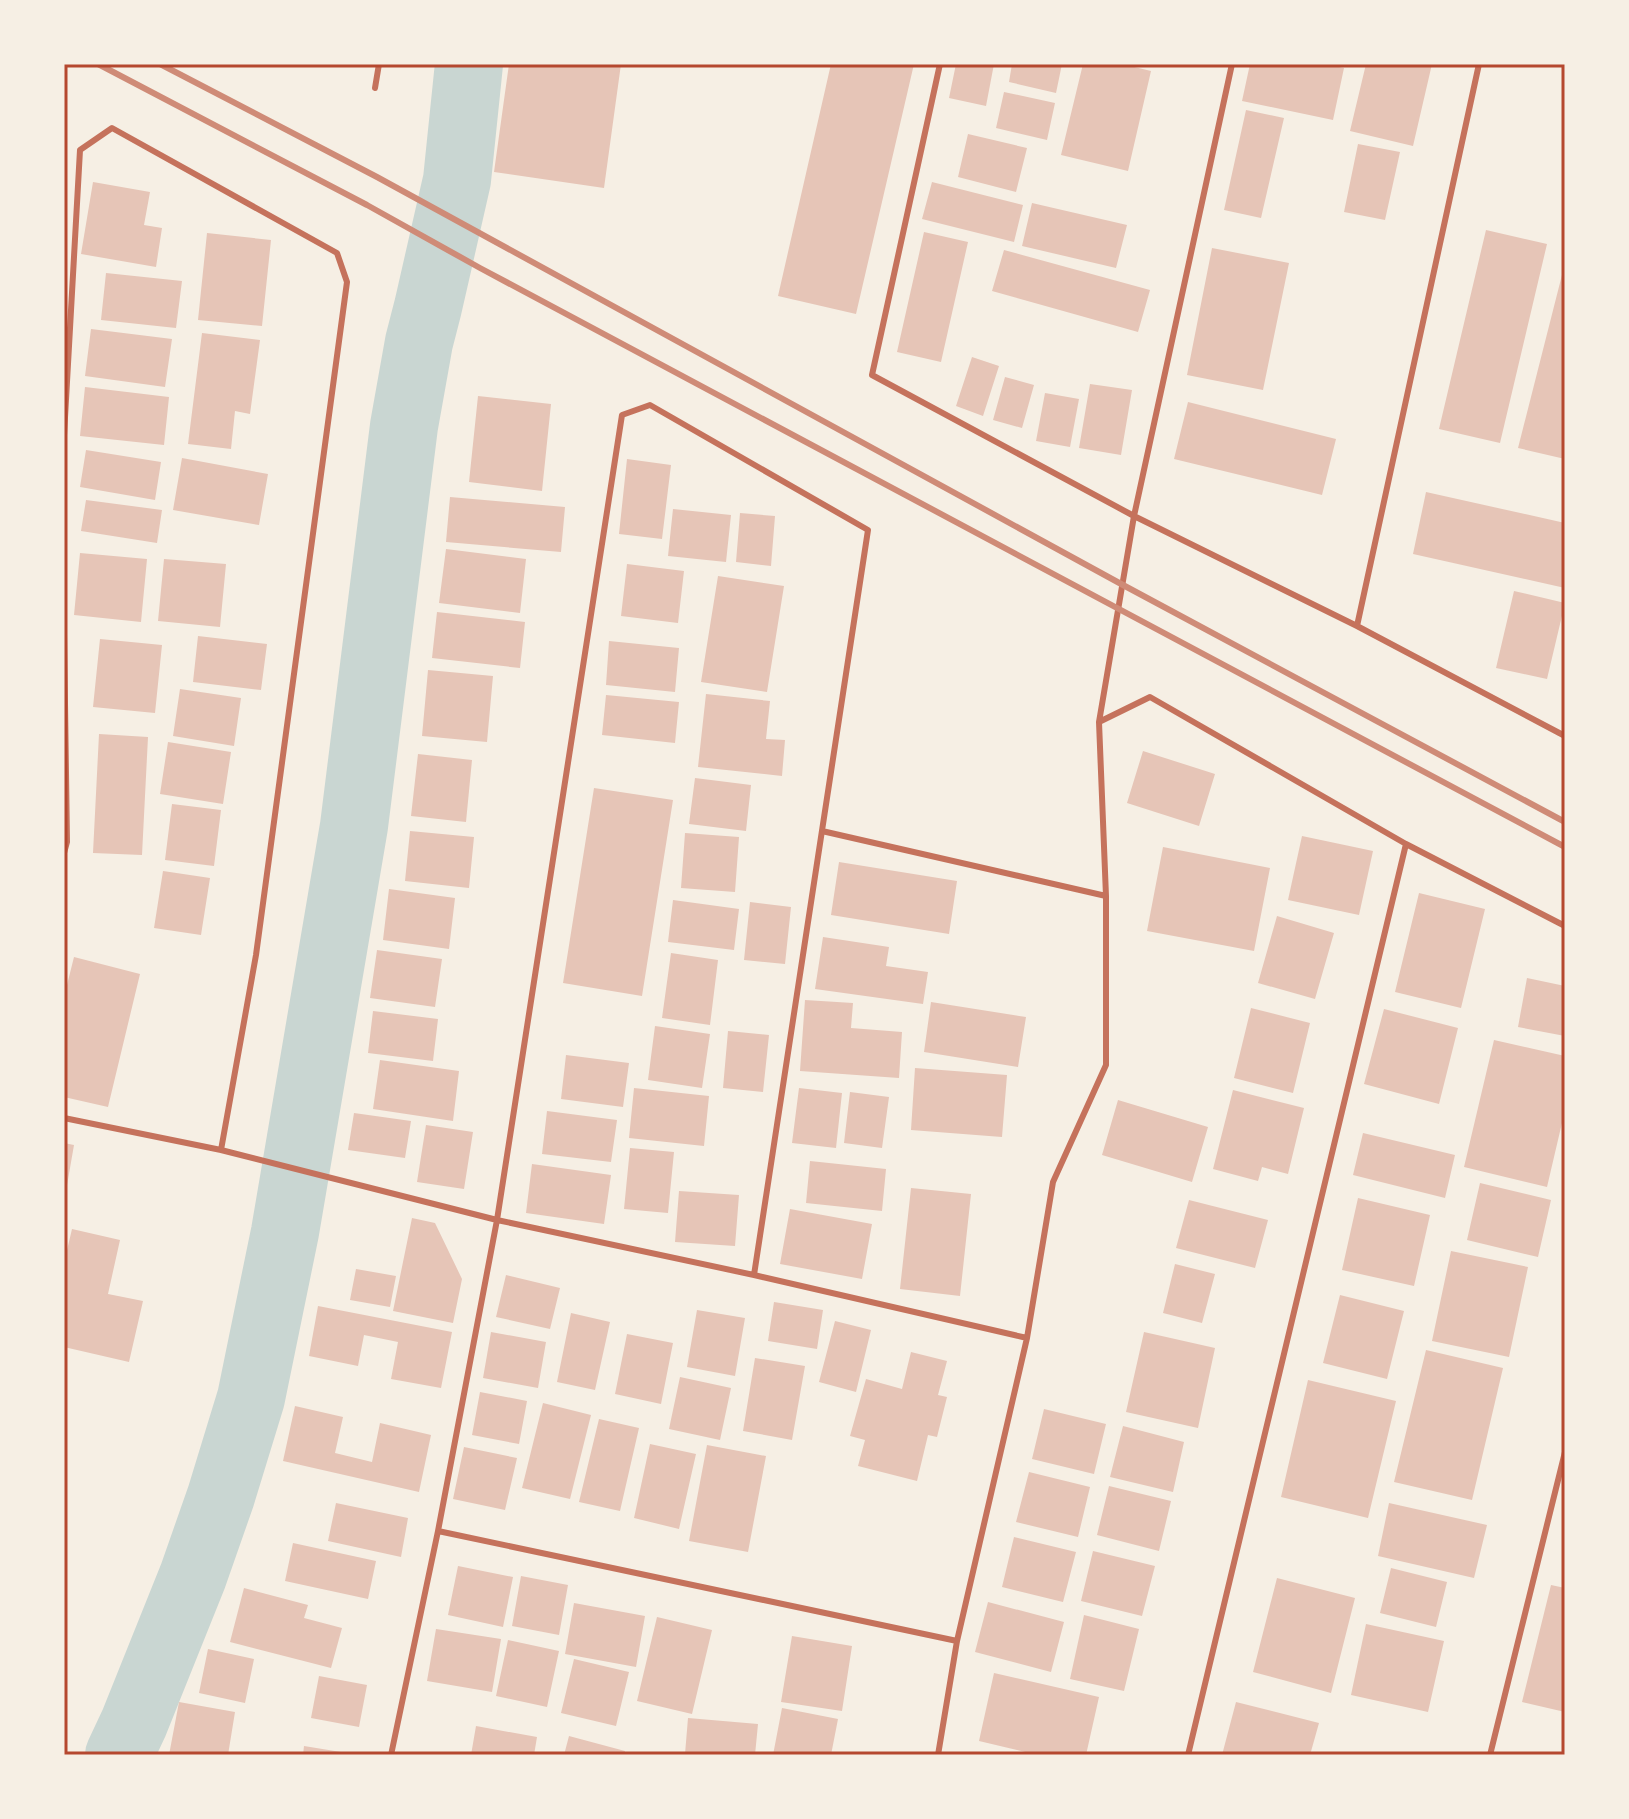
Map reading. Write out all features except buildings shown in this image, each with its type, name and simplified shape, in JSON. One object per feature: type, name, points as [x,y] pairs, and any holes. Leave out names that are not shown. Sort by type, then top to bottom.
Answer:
[{"type":"lane","points":[[375,88],[379,64]]},
{"type":"lane","points":[[940,64],[872,375],[1134,516],[1357,626],[1565,736]]},
{"type":"lane","points":[[938,1755],[957,1641],[1027,1338],[1053,1182],[1106,1065],[1106,896],[1099,722],[1134,516],[1232,64]]},
{"type":"lane","points":[[1357,626],[1479,64]]},
{"type":"lane","points":[[64,435],[80,150],[112,128],[337,253],[347,282],[256,955],[221,1150]]},
{"type":"lane","points":[[391,1755],[438,1531],[497,1220],[622,415],[650,405],[868,530],[754,1275]]},
{"type":"lane","points":[[64,634],[67,842],[64,853]]},
{"type":"lane","points":[[1099,722],[1150,697],[1406,844],[1565,926]]},
{"type":"lane","points":[[822,831],[1106,896]]},
{"type":"lane","points":[[1188,1755],[1406,844]]},
{"type":"lane","points":[[64,1118],[221,1150],[497,1220],[1027,1338]]},
{"type":"lane","points":[[1490,1755],[1565,1452]]},
{"type":"lane","points":[[438,1531],[957,1641]]},
{"type":"waterway","points":[[119,1755],[193,1576],[251,1398],[285,1232],[354,826],[404,426],[419,342],[457,180],[469,64]]},
{"type":"railway","points":[[98,64],[1565,847]]},
{"type":"railway","points":[[160,64],[377,177],[1123,585],[1565,822]]}]
